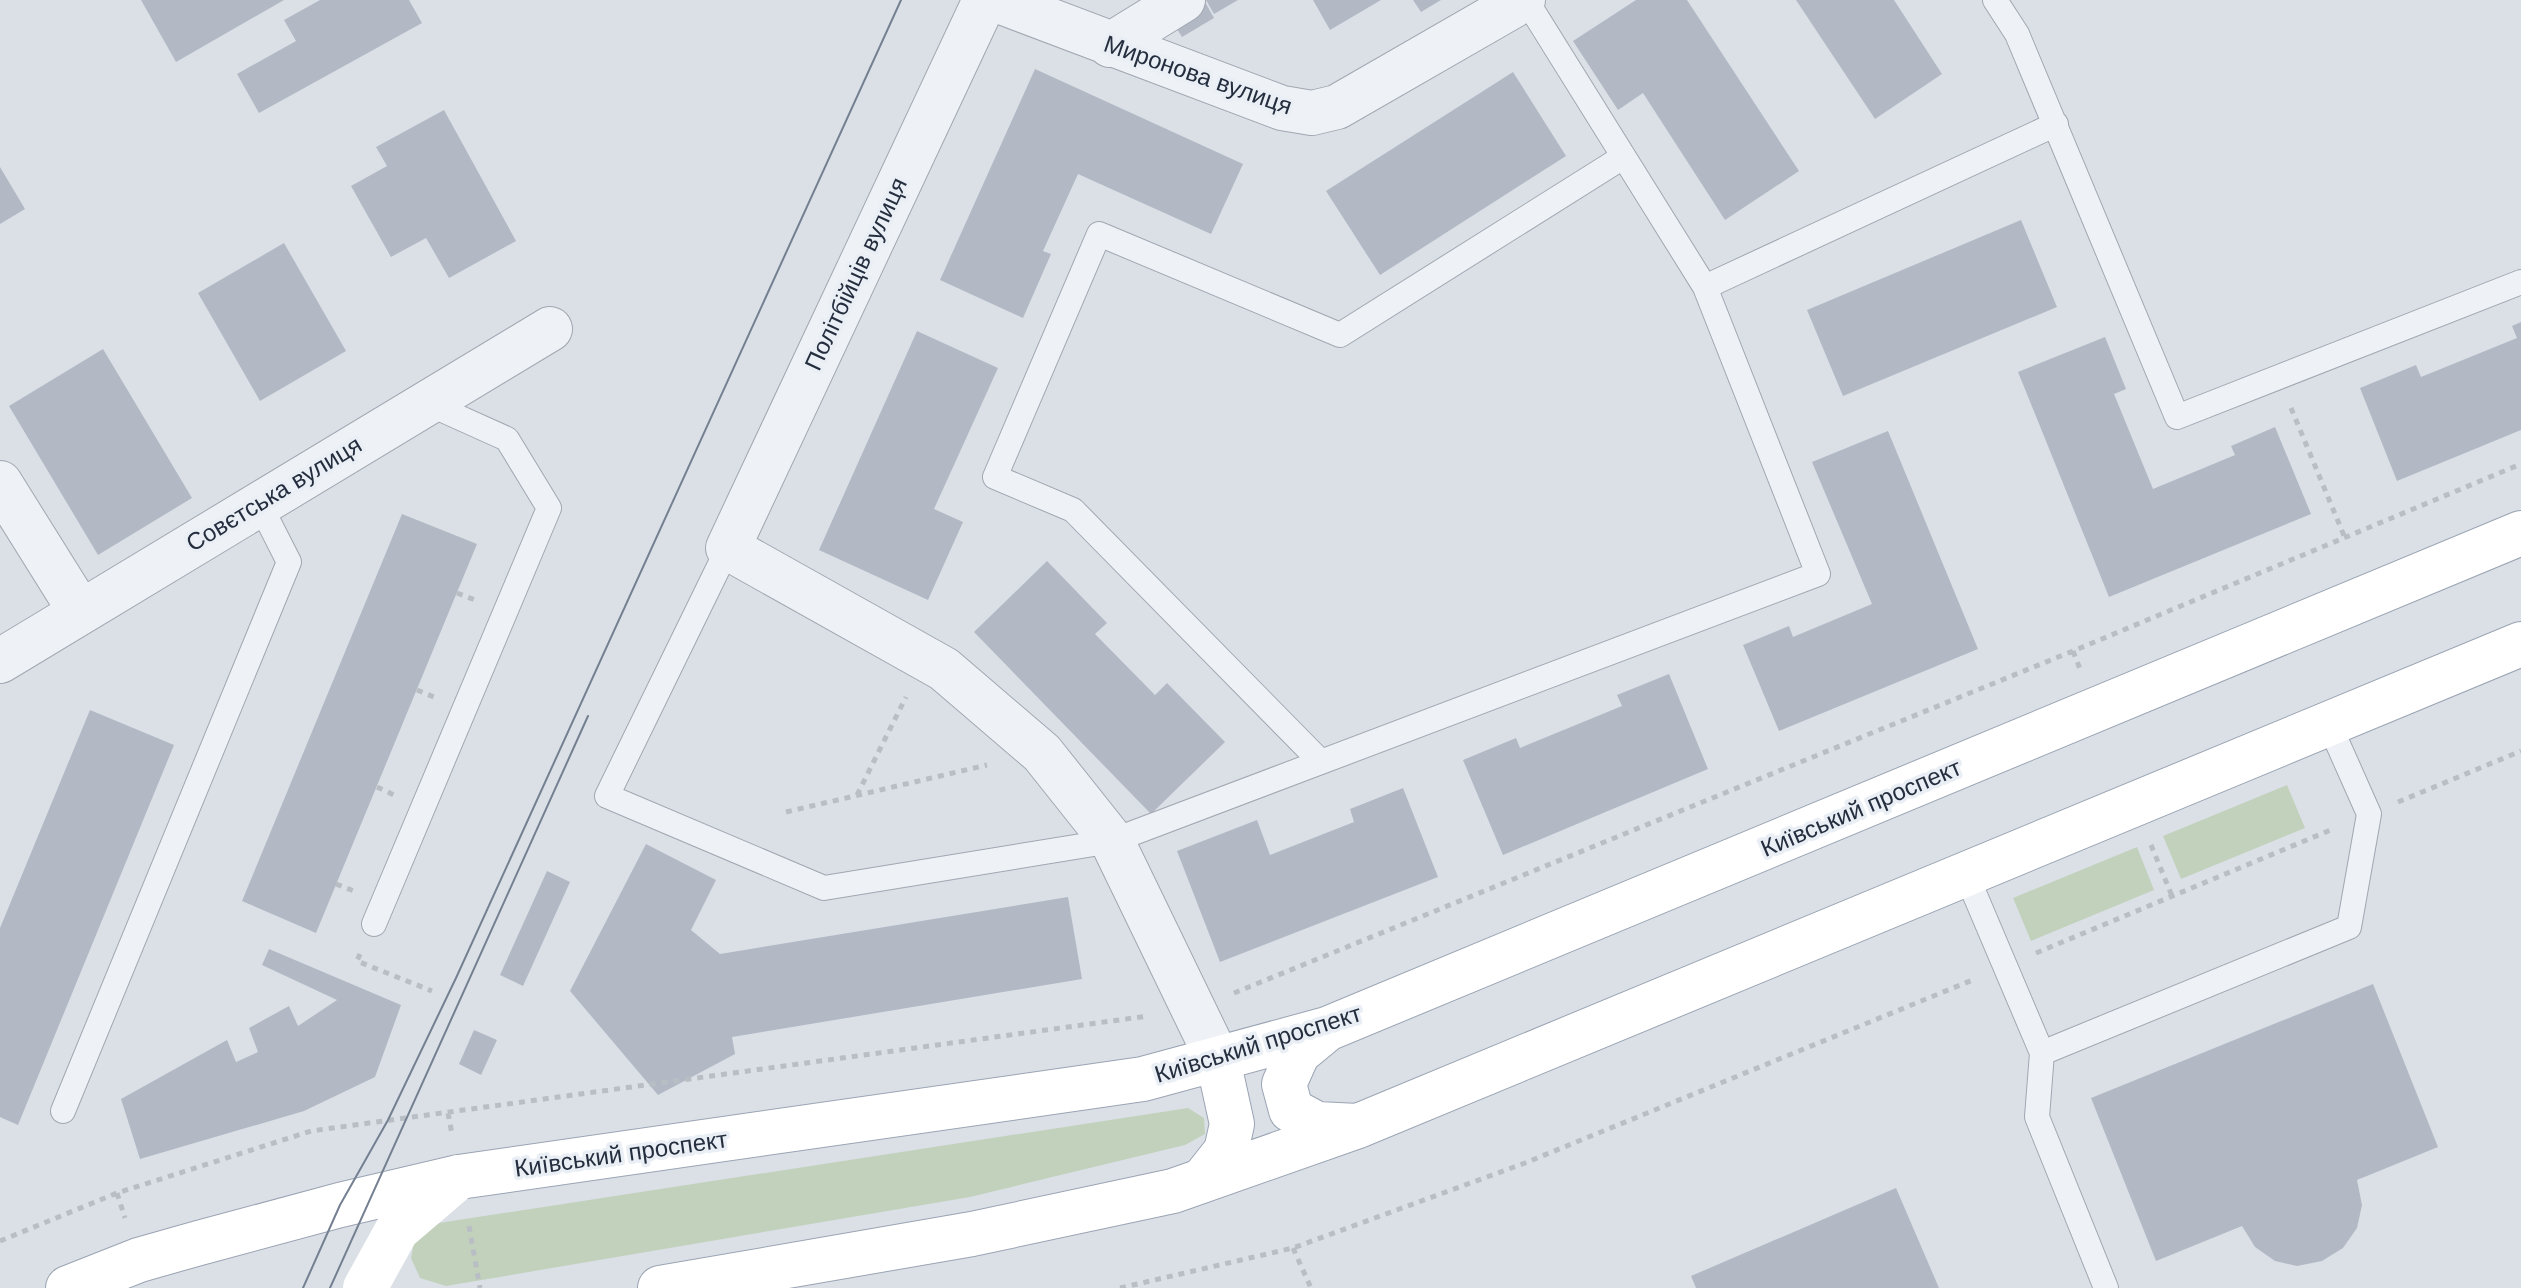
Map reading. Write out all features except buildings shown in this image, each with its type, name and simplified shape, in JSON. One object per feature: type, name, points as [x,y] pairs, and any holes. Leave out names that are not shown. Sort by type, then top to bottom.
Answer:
[{"type":"main road","name":"Київський проспект","points":[[68,1288],[139,1260],[340,1205],[459,1177],[1143,1079],[1327,1029],[2521,533]]},
{"type":"main road","points":[[660,1288],[972,1234],[1173,1191],[1358,1126],[2521,644]]},
{"type":"main road","points":[[1327,1029],[1298,1053],[1284,1084],[1291,1110],[1317,1124],[1358,1126]]},
{"type":"main road","points":[[1203,1180],[1226,1151],[1232,1124],[1218,1060]]},
{"type":"main road","points":[[365,1288],[397,1230],[459,1177]]},
{"type":"street","name":"Політбійців вулиця","points":[[728,548],[985,0]]},
{"type":"street","name":"Миронова вулиця","points":[[996,0],[1282,108],[1312,113],[1337,107],[1524,0]]},
{"type":"street","points":[[1110,45],[1183,0]]},
{"type":"street","name":"Совєтська вулиця","points":[[0,661],[550,329]]},
{"type":"street","points":[[0,483],[80,611]]},
{"type":"street","points":[[728,548],[944,669],[1042,753],[1112,841],[1218,1060]]},
{"type":"lane","points":[[728,548],[607,796],[824,888],[1112,841],[1818,574],[1705,287],[1524,0]]},
{"type":"lane","points":[[1995,0],[2017,34],[2177,417],[2521,282]]},
{"type":"lane","points":[[1705,287],[2056,124]]},
{"type":"lane","points":[[1321,762],[1073,510],[995,477],[1099,234],[1340,335],[1623,157]]},
{"type":"lane","points":[[374,924],[549,508],[507,439],[427,403]]},
{"type":"lane","points":[[63,1111],[289,562],[259,503]]},
{"type":"lane","points":[[2042,1053],[2349,927],[2369,814],[2329,724]]},
{"type":"lane","points":[[1966,874],[2042,1053],[2037,1117],[2106,1288]]},
{"type":"path","points":[[2279,377],[2345,538]]},
{"type":"path","points":[[0,1241],[117,1193],[311,1131],[1194,1009],[2521,464]]},
{"type":"path","points":[[856,796],[925,659]]},
{"type":"path","points":[[1120,1288],[1293,1248],[1525,1163],[2521,751]]},
{"type":"path","points":[[786,812],[1042,753]]},
{"type":"path","points":[[357,961],[432,991]]},
{"type":"path","points":[[1293,1248],[1311,1288]]},
{"type":"green space","points":[[2287,785],[2305,828],[2181,879],[2163,836]]},
{"type":"green space","points":[[2137,847],[2154,890],[2031,941],[2013,898]]},
{"type":"green space","points":[[1188,1108],[1204,1118],[1205,1134],[1185,1145],[970,1197],[446,1286],[420,1278],[411,1258],[415,1237],[439,1223]]},
{"type":"tram line","points":[[303,1288],[340,1205],[388,1120],[456,978],[901,0]]},
{"type":"tram line","points":[[330,1288],[588,716]]}]
